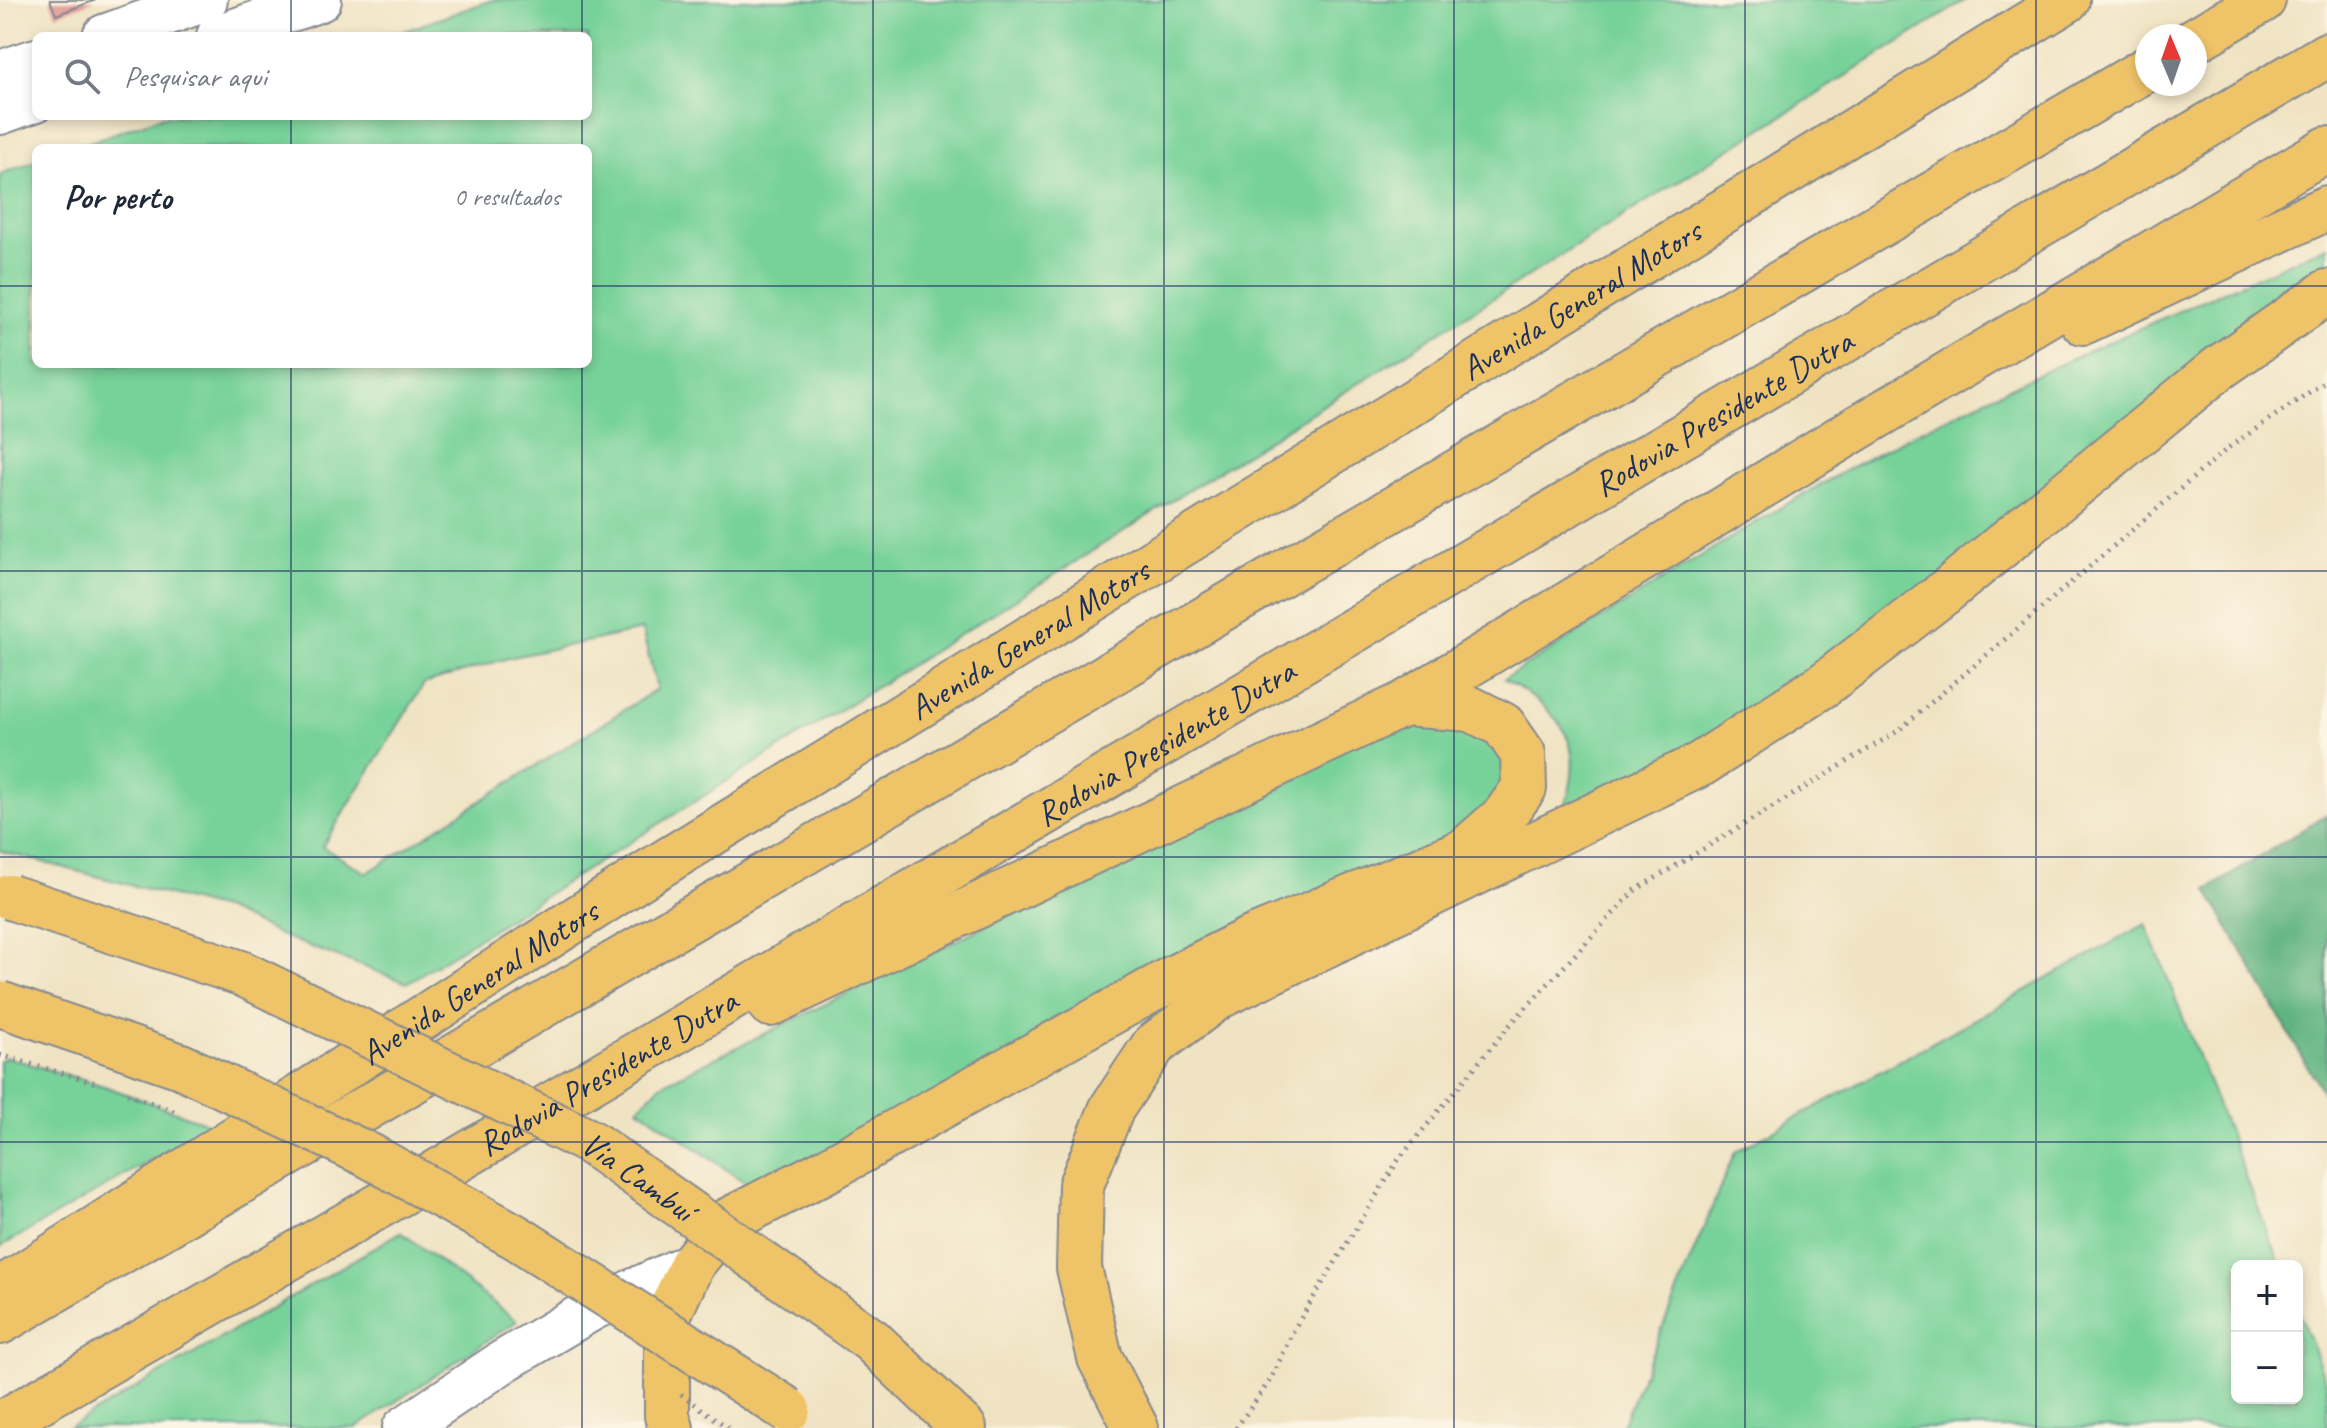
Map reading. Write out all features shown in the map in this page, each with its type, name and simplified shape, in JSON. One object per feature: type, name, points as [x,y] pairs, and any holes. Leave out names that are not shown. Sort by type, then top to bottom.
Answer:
[{"type":"main road","name":"Avenida General Motors","points":[[0,1290],[649,872],[2067,0]]},
{"type":"main road","points":[[2207,33],[2263,0]]},
{"type":"main road","name":"Rodovia Presidente Dutra","points":[[0,1424],[412,1187],[2327,55]]},
{"type":"main road","points":[[0,1322],[2135,76]]},
{"type":"main road","points":[[412,1187],[760,1009],[1404,704],[1857,428],[2327,149]]},
{"type":"main road","points":[[1857,428],[2327,208]]},
{"type":"main road","points":[[1136,1428],[1100,1358],[1082,1283],[1079,1268],[1081,1185],[1112,1108],[1154,1045],[1218,997],[1701,764],[1822,686],[1945,592],[2219,368],[2327,292]]},
{"type":"main road","points":[[675,1411],[667,1416],[667,1318],[692,1264],[727,1221],[839,1164],[1173,978],[1248,940],[1464,851],[1504,816],[1524,788],[1523,754],[1503,725],[1471,709],[1404,704]]},
{"type":"main road","name":"Via Cambuí","points":[[5,897],[241,973],[590,1142],[871,1340],[964,1428]]},
{"type":"main road","points":[[0,1004],[181,1066],[370,1156],[516,1237],[797,1419]]},
{"type":"street","points":[[115,32],[206,0]]},
{"type":"street","points":[[229,32],[320,0]]},
{"type":"street","points":[[0,72],[32,61]]},
{"type":"street","points":[[0,113],[32,101]]},
{"type":"street","points":[[404,1428],[504,1361],[594,1308],[692,1264]]},
{"type":"path","points":[[1236,1428],[1271,1379],[1296,1326],[1399,1159],[1508,1027],[1634,891],[1898,731],[2228,448],[2327,380]]},
{"type":"path","points":[[0,1055],[104,1086]]},
{"type":"path","points":[[118,1091],[185,1115]]},
{"type":"path","points":[[675,1411],[728,1428]]},
{"type":"green space","points":[[492,0],[1966,0],[407,983],[282,936],[226,910],[0,851],[0,174],[32,162],[32,368],[592,368],[592,144],[84,144],[152,120],[592,120],[592,32],[401,32]],"holes":[[[642,630],[657,689],[367,873],[322,847],[424,684],[508,658]]]},
{"type":"green space","points":[[2327,246],[2327,285],[1816,682],[1561,815],[1573,770],[1572,751],[1566,734],[1542,705],[1504,679],[1758,521],[1914,434],[2068,361]]},
{"type":"green space","points":[[1404,704],[1503,725],[1504,816],[759,1192],[638,1108],[660,1085],[1081,879]]},
{"type":"green space","points":[[2327,814],[2327,1100],[2207,890]]},
{"type":"green space","points":[[2146,924],[2279,1260],[2231,1260],[2231,1404],[2303,1404],[2303,1323],[2327,1384],[2327,1428],[1621,1428],[1735,1152]]},
{"type":"green space","points":[[6,1057],[104,1086],[212,1125],[0,1247],[0,1061]]},
{"type":"green space","points":[[401,1232],[517,1321],[356,1428],[68,1428]]},
{"type":"building","points":[[50,0],[96,0],[56,15]]}]
